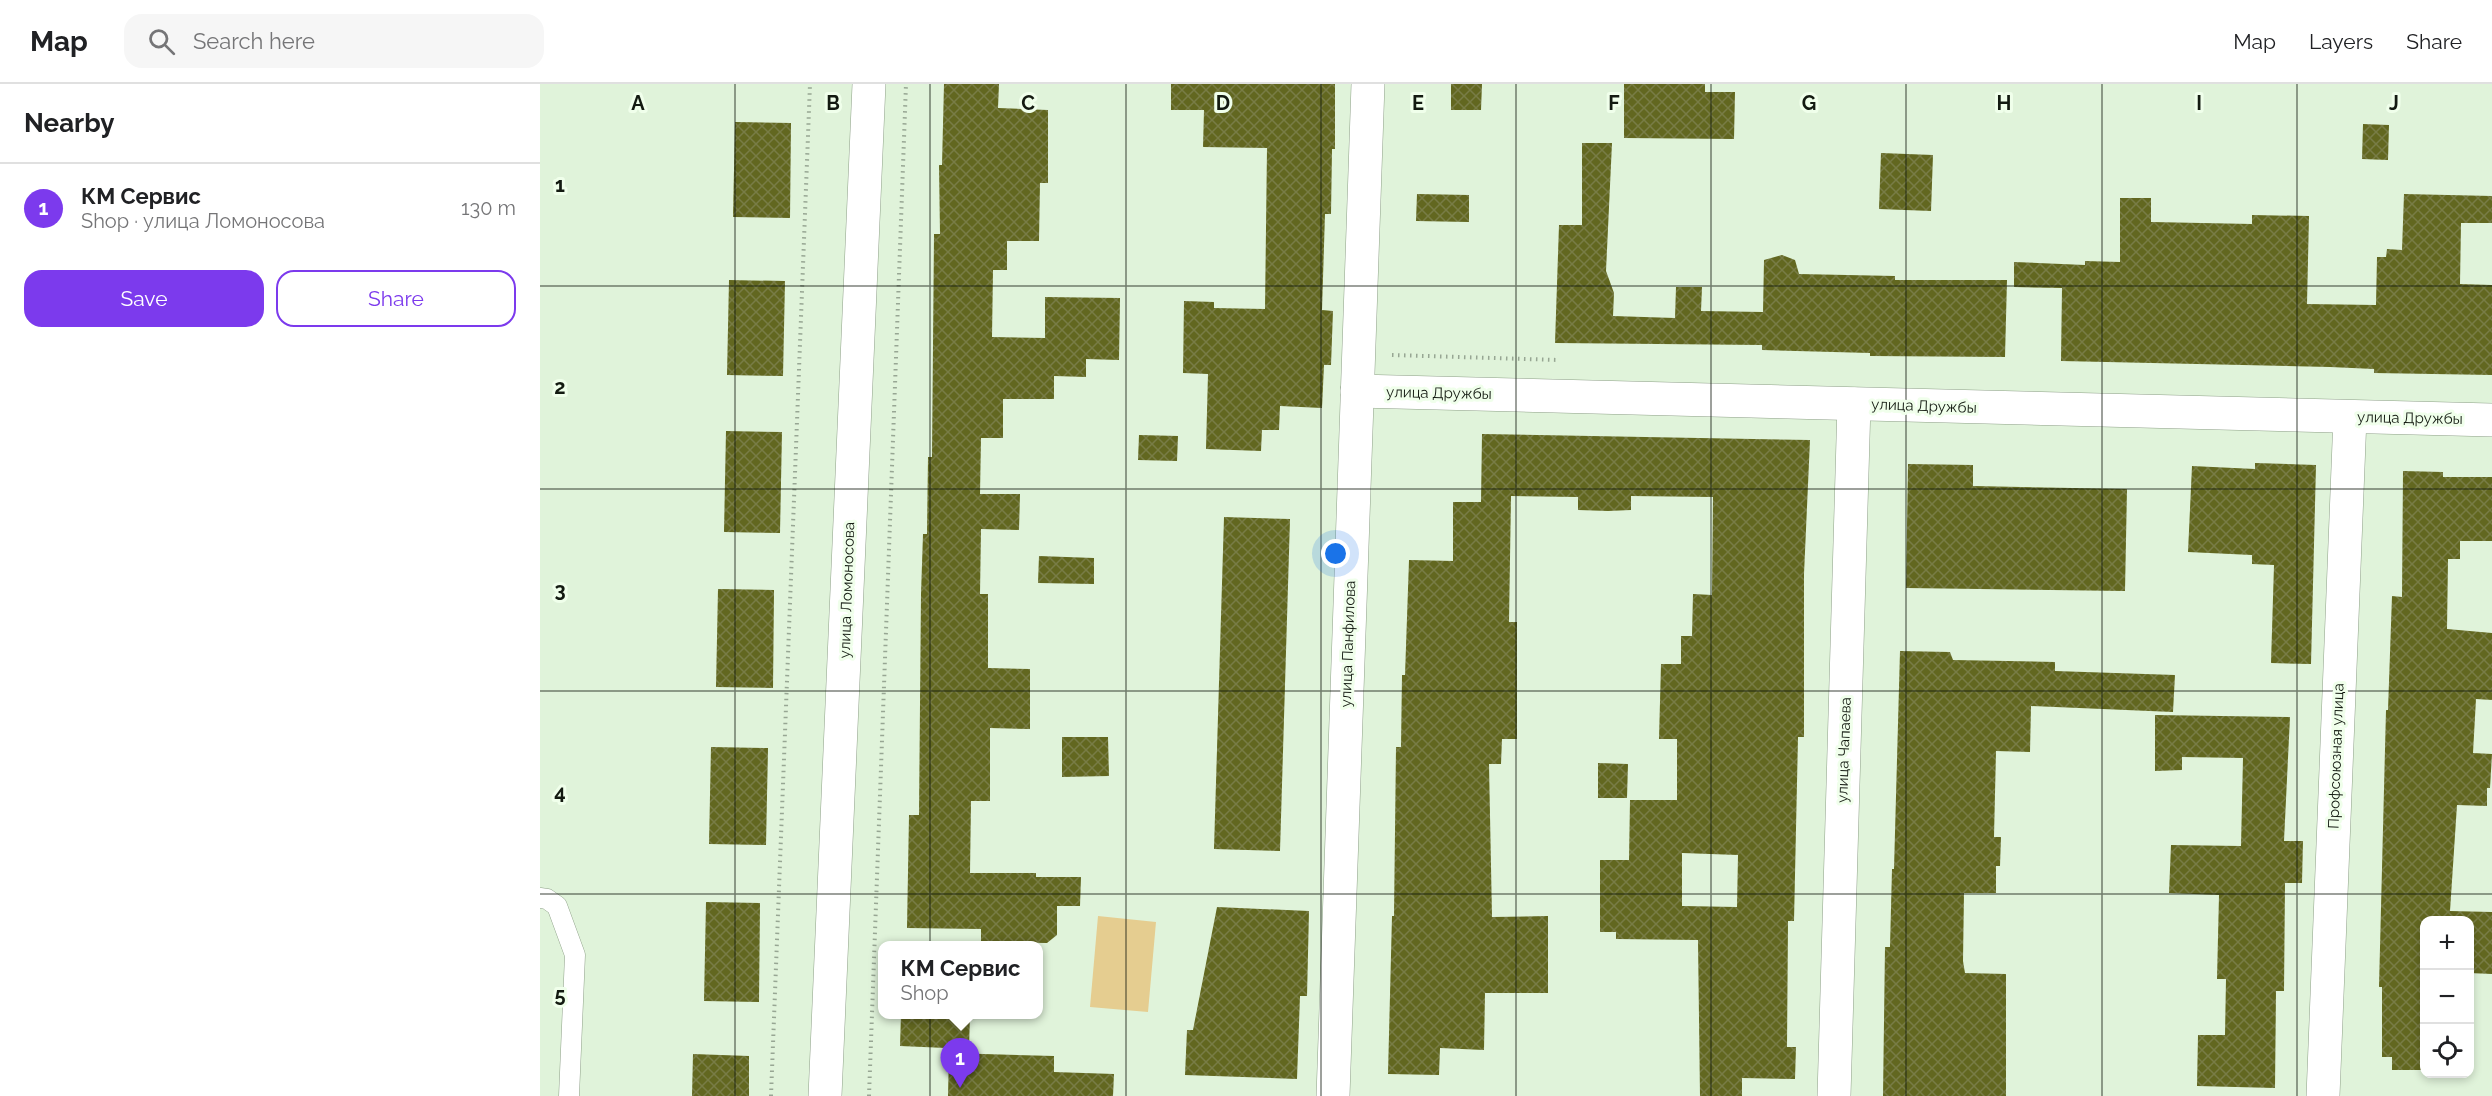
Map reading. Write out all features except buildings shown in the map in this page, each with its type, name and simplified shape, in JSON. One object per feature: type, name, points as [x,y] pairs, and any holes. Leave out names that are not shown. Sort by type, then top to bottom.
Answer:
[{"type":"street","name":"улица Ломоносова","points":[[825,1096],[869,84]]},
{"type":"street","name":"улица Панфилова","points":[[1333,1096],[1368,84]]},
{"type":"street","name":"улица Дружбы","points":[[1357,391],[2492,420]]},
{"type":"street","name":"улица Чапаева","points":[[1834,1096],[1854,404]]},
{"type":"street","name":"Профсоюзная улица","points":[[2323,1096],[2350,417]]},
{"type":"lane","points":[[540,898],[547,899],[556,906],[575,955],[569,1096]]},
{"type":"path","points":[[771,1096],[810,84]]},
{"type":"path","points":[[869,1096],[906,84]]},
{"type":"shaded area","points":[[1098,916],[1156,922],[1148,1012],[1090,1007]]},
{"type":"place","name":"КМ Сервис","points":[[960,1088]]}]
